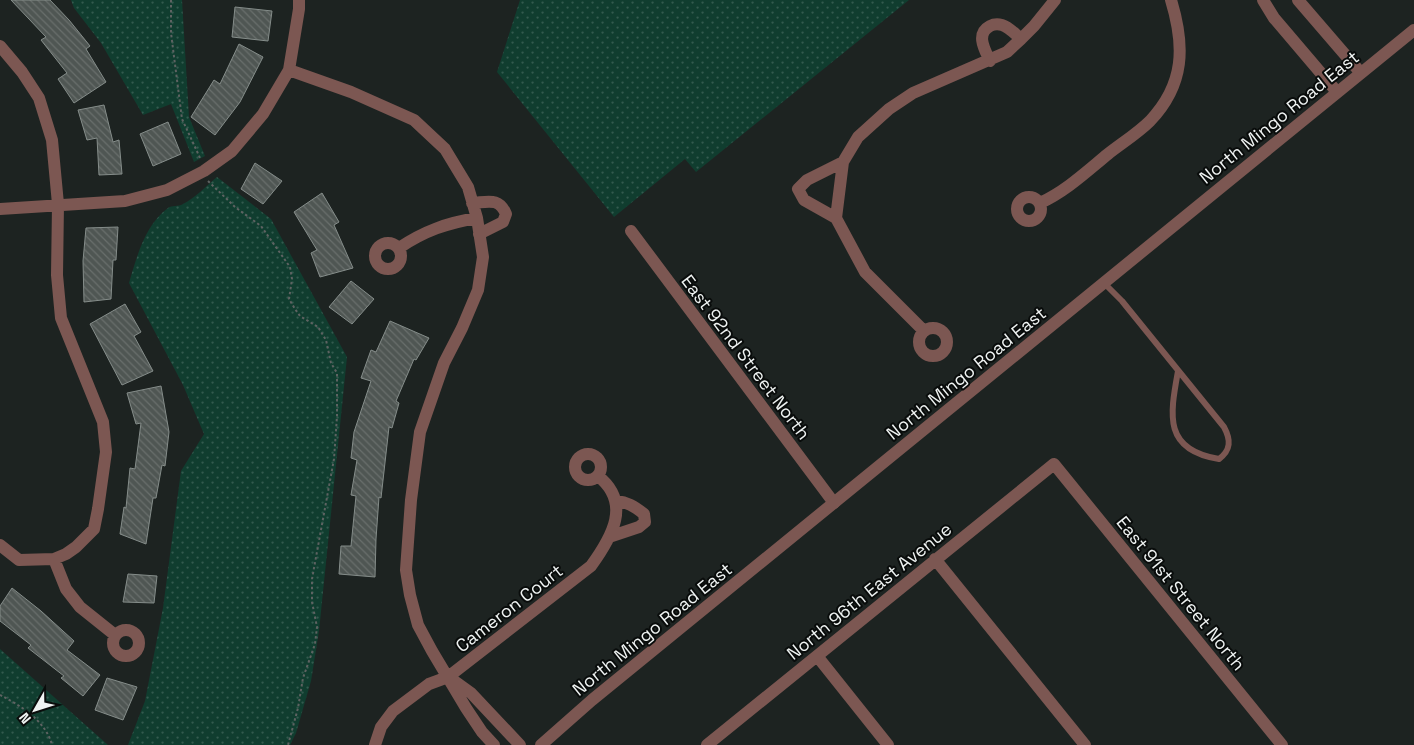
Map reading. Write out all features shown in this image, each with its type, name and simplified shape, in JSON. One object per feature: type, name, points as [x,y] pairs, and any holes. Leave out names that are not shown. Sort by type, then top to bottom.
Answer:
[{"type":"street","points":[[0,209],[125,201],[167,190],[204,171],[232,151],[263,114],[288,70],[299,0]]},
{"type":"street","points":[[836,218],[843,162],[858,136],[889,109],[920,90],[1007,52],[1034,26],[1055,0]]},
{"type":"street","points":[[1040,203],[1059,194],[1149,122],[1162,106],[1171,91],[1178,72],[1181,47],[1171,0]]},
{"type":"street","points":[[1263,0],[1274,18],[1337,92]]},
{"type":"street","points":[[1298,0],[1360,72]]},
{"type":"street","points":[[990,61],[982,40],[982,36],[988,27],[997,24],[1002,25],[1021,39]]},
{"type":"street","name":"North Mingo Road East","points":[[541,745],[592,700],[1360,72],[1414,30]]},
{"type":"street","points":[[0,46],[22,72],[39,98],[52,140],[58,204],[57,275],[61,318],[103,422],[106,452],[94,529],[76,547],[54,559],[19,560],[0,545]]},
{"type":"street","points":[[288,70],[351,92],[414,120],[445,149],[468,187],[477,218],[483,257],[478,290],[462,328],[444,363],[420,432],[411,500],[406,570],[418,625],[466,708],[482,732],[494,745]]},
{"type":"street","points":[[843,162],[807,180],[798,189],[804,200],[836,218],[865,272],[924,331]]},
{"type":"street","points":[[472,203],[495,202],[503,206],[506,214],[503,222],[479,234]]},
{"type":"street","points":[[399,248],[412,239],[449,223],[477,218]]},
{"type":"street","name":"East 92nd Street North","points":[[630,231],[834,503]]},
{"type":"street","name":"North 96th East Avenue","points":[[707,745],[1054,464]]},
{"type":"street","name":"East 91st Street North","points":[[1054,464],[1282,745]]},
{"type":"street","points":[[598,476],[612,490],[616,501],[627,502],[644,514],[644,522],[639,527],[609,537]]},
{"type":"street","name":"Cameron Court","points":[[375,745],[381,727],[393,711],[429,684],[448,677],[591,566],[603,550],[609,537],[616,518],[616,501]]},
{"type":"street","points":[[54,559],[66,589],[80,607],[115,635]]},
{"type":"street","points":[[935,559],[1085,745]]},
{"type":"street","points":[[816,656],[888,745]]},
{"type":"street","points":[[448,677],[471,692],[520,745]]},
{"type":"lane","points":[[1104,283],[1122,301],[1210,409],[1229,437],[1230,445],[1225,454],[1219,459],[1206,457],[1188,448],[1176,434],[1171,419],[1172,401],[1178,371]]},
{"type":"path","points":[[171,0],[171,33],[182,119],[200,157],[204,171],[208,180],[224,197],[261,226],[276,250],[290,267],[292,279],[289,299],[300,316],[318,327],[322,333],[336,373],[337,416],[334,459],[312,579],[312,602],[317,628],[315,644],[301,685],[298,708],[288,745]]},
{"type":"path","points":[[0,695],[23,708],[43,728],[52,745]]},
{"type":"green space","points":[[71,0],[182,0],[189,117],[205,156],[194,162],[171,104],[143,115],[101,43],[74,8]]},
{"type":"green space","points":[[520,0],[909,0],[696,172],[685,159],[614,217],[497,72]]},
{"type":"green space","points":[[217,177],[271,219],[347,357],[319,631],[311,681],[296,733],[290,745],[128,745],[145,701],[163,608],[181,471],[204,434],[183,385],[129,283],[143,242],[153,223],[170,207],[181,205]]},
{"type":"green space","points":[[0,649],[108,745],[0,745]]},
{"type":"building","points":[[11,0],[50,0],[90,46],[86,49],[106,82],[74,103],[58,79],[67,73],[41,40],[46,37]]},
{"type":"building","points":[[235,7],[272,11],[268,41],[232,37]]},
{"type":"building","points":[[239,44],[263,57],[240,102],[215,135],[191,117],[214,80],[220,84]]},
{"type":"building","points":[[104,105],[113,142],[119,140],[122,174],[99,175],[97,138],[87,140],[78,110]]},
{"type":"building","points":[[168,122],[181,154],[153,166],[140,134]]},
{"type":"building","points":[[255,163],[282,181],[263,204],[241,189]]},
{"type":"building","points":[[322,193],[339,222],[334,225],[353,268],[320,277],[311,253],[317,250],[294,212]]},
{"type":"building","points":[[118,227],[116,260],[113,260],[111,299],[84,302],[83,261],[86,228]]},
{"type":"building","points":[[351,281],[374,299],[352,324],[329,307]]},
{"type":"building","points":[[125,304],[141,332],[134,336],[153,371],[122,385],[90,324]]},
{"type":"building","points":[[390,321],[429,338],[416,360],[414,359],[396,401],[399,403],[392,428],[389,427],[381,498],[379,497],[375,577],[339,574],[341,546],[351,546],[356,496],[351,495],[357,460],[351,458],[354,432],[371,381],[361,378],[371,350],[376,352]]},
{"type":"building","points":[[161,386],[169,432],[165,466],[162,465],[156,498],[153,498],[146,544],[120,534],[124,507],[126,508],[130,468],[135,469],[141,423],[136,424],[127,393]]},
{"type":"building","points":[[128,574],[157,576],[154,603],[123,602]]},
{"type":"building","points":[[12,588],[74,641],[67,650],[100,675],[83,696],[61,678],[64,676],[28,648],[31,645],[0,621],[0,606]]},
{"type":"building","points":[[107,678],[137,687],[123,720],[95,710]]}]
